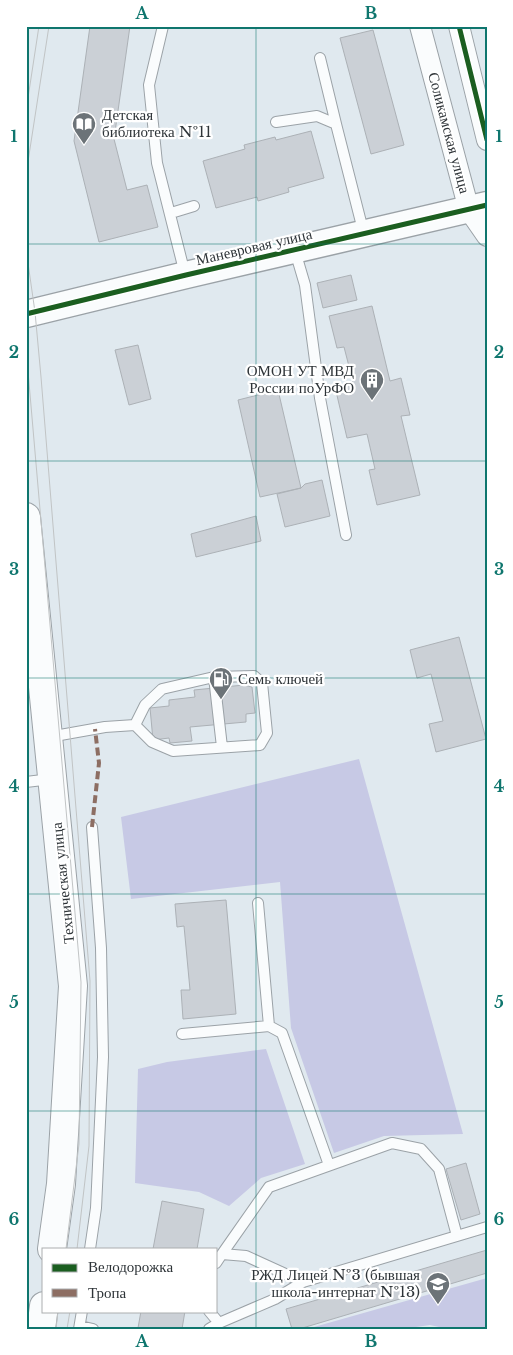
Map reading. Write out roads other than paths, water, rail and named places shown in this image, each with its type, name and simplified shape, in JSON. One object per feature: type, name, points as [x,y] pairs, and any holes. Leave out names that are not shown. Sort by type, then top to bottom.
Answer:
[{"type":"main road","name":"Техническая улица","points":[[26,517],[48,737],[39,781],[73,986],[61,1184],[52,1248]]},
{"type":"main road","points":[[40,1329],[43,1312]]},
{"type":"street","name":"Соликамская улица","points":[[420,26],[487,236]]},
{"type":"street","points":[[459,26],[487,140]]},
{"type":"street","name":"Маневровая улица","points":[[26,314],[478,208]]},
{"type":"lane","points":[[163,26],[149,85],[157,163],[186,275]]},
{"type":"lane","points":[[320,58],[364,235]]},
{"type":"lane","points":[[276,122],[316,116],[336,124]]},
{"type":"lane","points":[[170,213],[194,206]]},
{"type":"lane","points":[[295,250],[305,285],[320,398],[346,535]]},
{"type":"lane","points":[[48,737],[106,727],[135,725],[152,742],[173,751],[260,745],[267,733],[262,683],[254,676],[214,677],[162,689],[145,705],[135,725]]},
{"type":"lane","points":[[214,677],[222,748]]},
{"type":"lane","points":[[90,1248],[96,1208],[103,1057],[101,948],[92,826]]},
{"type":"lane","points":[[258,903],[269,1026]]},
{"type":"lane","points":[[182,1034],[269,1026],[282,1033],[329,1165]]},
{"type":"lane","points":[[219,1258],[268,1187],[392,1143],[421,1148],[439,1169],[457,1236]]},
{"type":"lane","points":[[209,1329],[219,1322],[275,1299],[303,1282],[487,1227]]},
{"type":"lane","points":[[219,1258],[246,1256],[303,1282]]},
{"type":"lane","points":[[82,1312],[79,1327],[93,1329]]},
{"type":"lane","points":[[210,1312],[219,1322]]},
{"type":"tram line","points":[[26,111],[39,26]]},
{"type":"tram line","points":[[26,186],[27,168],[49,26]]},
{"type":"tram line","points":[[26,249],[35,312],[41,377],[90,981],[89,1146],[77,1248]]},
{"type":"tram line","points":[[26,348],[81,982],[79,1144],[66,1248]]},
{"type":"tram line","points":[[56,1329],[58,1312]]},
{"type":"tram line","points":[[67,1329],[70,1312]]},
{"type":"place","name":"Детская библиотека №11","points":[[84,145]]},
{"type":"place","name":"ОМОН УТ МВД России поУрФО","points":[[372,401]]},
{"type":"place","name":"Семь ключей","points":[[221,700]]},
{"type":"place","name":"РЖД Лицей №3 (бывшая школа-интернат №13)","points":[[438,1305]]}]
